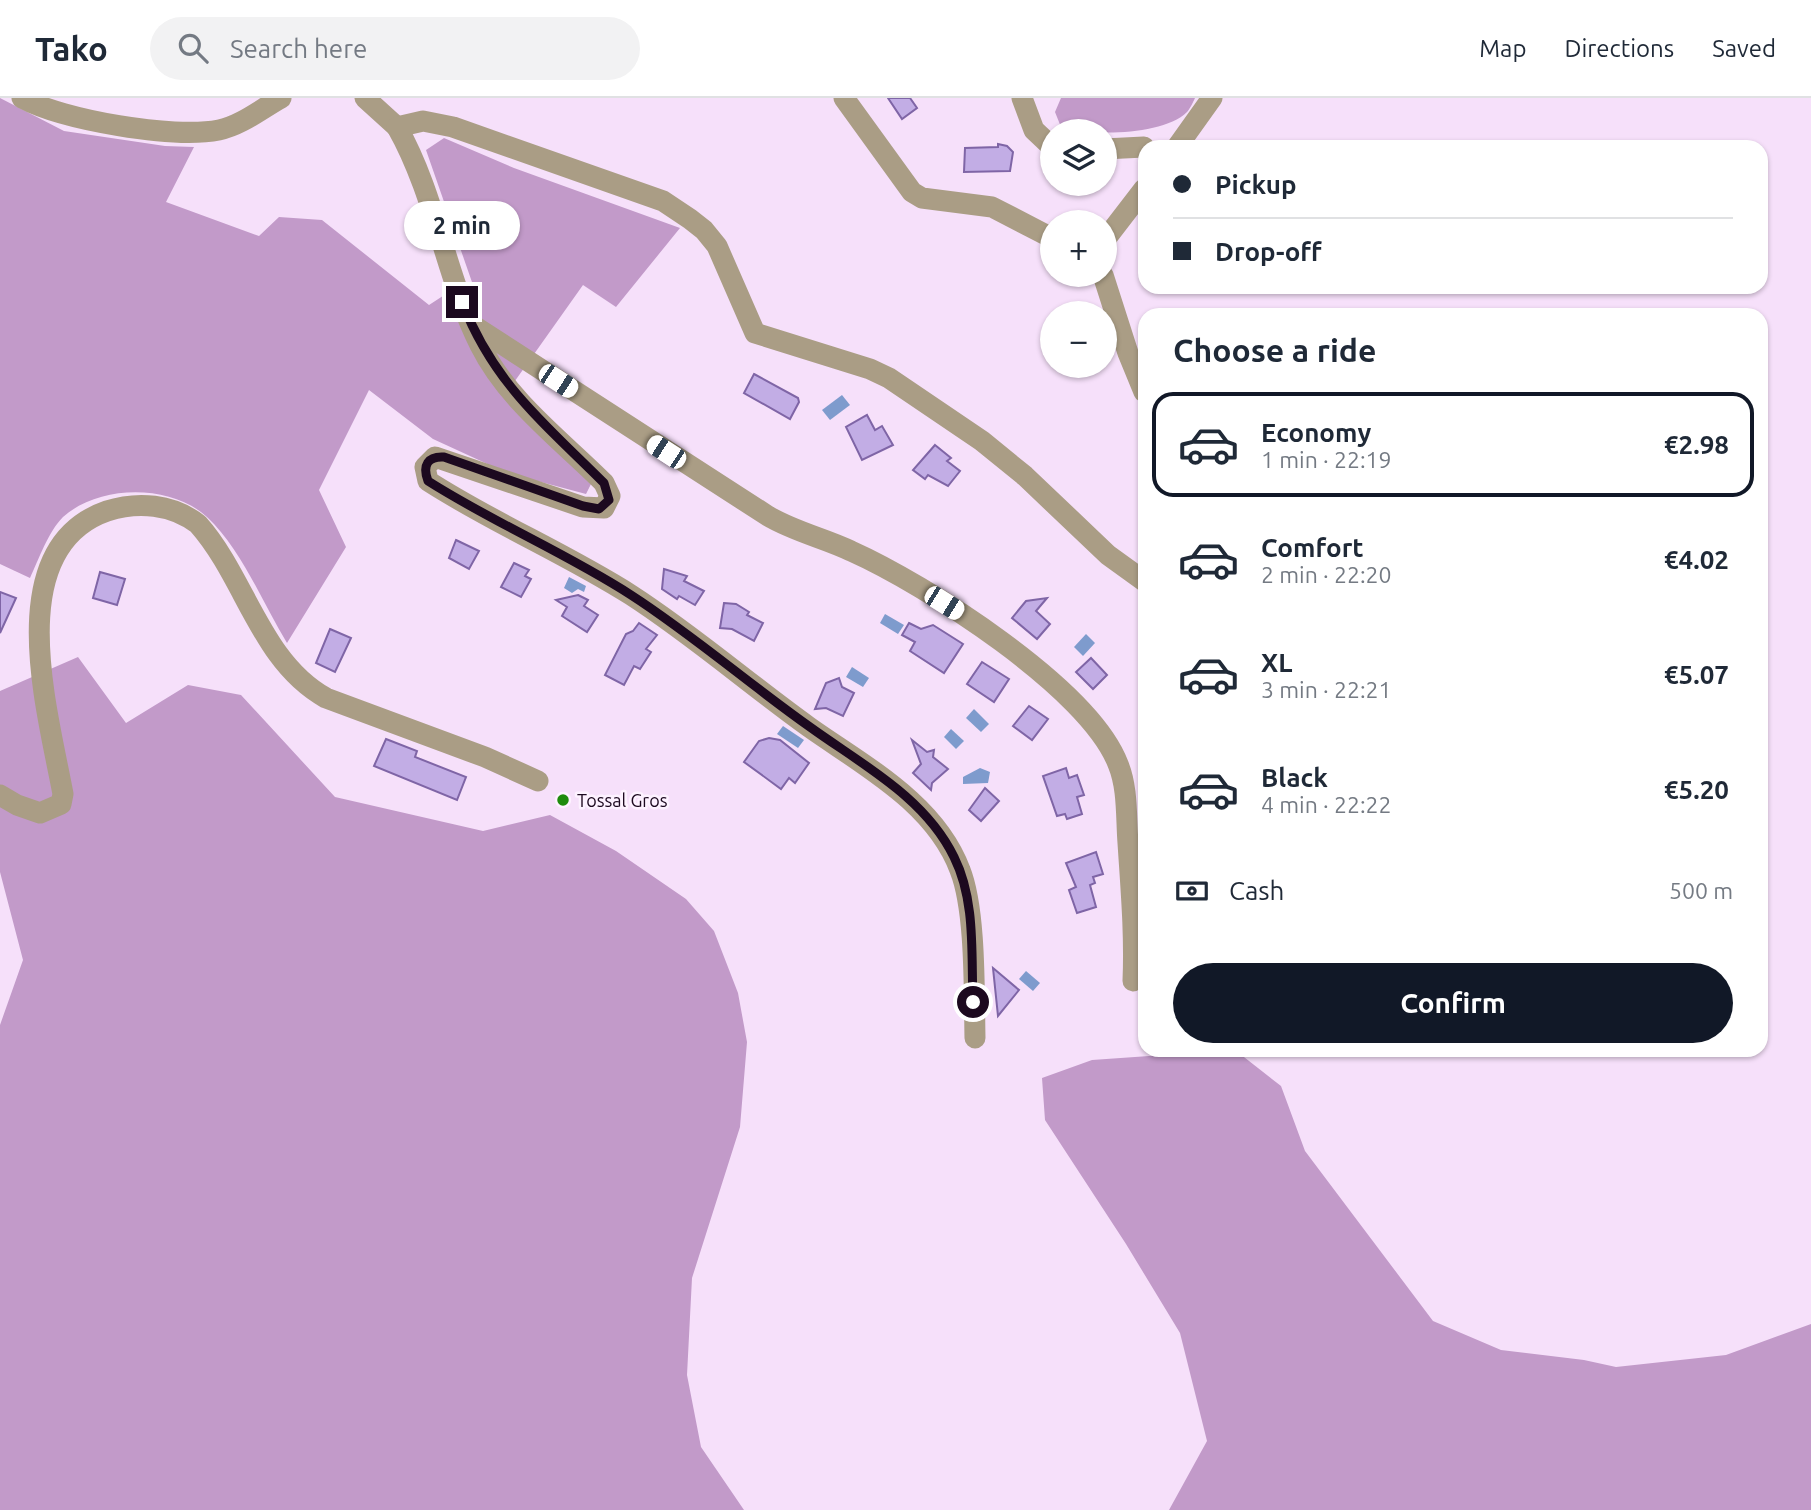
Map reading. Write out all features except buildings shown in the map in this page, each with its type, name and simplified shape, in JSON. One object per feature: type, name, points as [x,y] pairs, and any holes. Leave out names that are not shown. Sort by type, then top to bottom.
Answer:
[{"type":"street","points":[[22,98],[51,112],[72,118],[199,132],[232,126],[281,98]]},
{"type":"street","points":[[365,98],[397,127],[433,208],[481,348],[524,406],[604,483],[609,500],[599,509],[583,506],[444,457],[435,457],[428,461],[425,467],[428,481],[632,596],[808,727],[875,771],[911,802],[953,853],[965,887],[970,909],[975,1038]]},
{"type":"street","points":[[844,98],[912,192],[922,198],[992,207],[1040,232]]},
{"type":"street","points":[[1022,98],[1034,130],[1040,136]]},
{"type":"street","points":[[1182,140],[1212,98]]},
{"type":"street","points":[[397,127],[423,121],[453,127],[663,201],[711,237],[755,333],[870,369],[913,393],[1004,458],[1108,555],[1138,577]]},
{"type":"street","points":[[1117,148],[1138,147]]},
{"type":"street","points":[[1117,224],[1138,197]]},
{"type":"street","points":[[1107,287],[1138,377]]},
{"type":"street","points":[[471,324],[768,516],[800,532],[850,551],[955,609],[996,638],[1074,704],[1113,752],[1124,783],[1135,952],[1133,981]]},
{"type":"street","points":[[0,795],[16,805],[40,813],[61,804],[63,794],[37,662],[43,583],[51,559],[66,536],[99,514],[132,505],[167,509],[186,515],[198,524],[269,640],[292,674],[306,687],[326,698],[485,757],[538,782]]},
{"type":"shaded area","points":[[0,98],[64,131],[165,146],[194,147],[166,202],[259,236],[279,217],[322,220],[429,305],[449,292],[473,285],[426,150],[444,138],[514,168],[680,228],[616,307],[583,285],[505,395],[591,484],[586,494],[507,473],[433,439],[369,390],[319,490],[346,547],[287,643],[231,545],[207,517],[175,498],[135,492],[96,498],[78,506],[58,523],[48,538],[30,578],[0,564]]},
{"type":"shaded area","points":[[1061,98],[1195,98],[1187,112],[1176,120],[1161,126],[1126,132],[1117,132],[1117,119],[1058,119],[1055,112]]},
{"type":"shaded area","points":[[78,657],[126,723],[188,685],[241,695],[335,797],[483,831],[550,815],[616,851],[686,899],[714,931],[738,993],[747,1042],[740,1127],[692,1278],[687,1375],[701,1447],[744,1510],[0,1510],[0,1025],[23,960],[0,872],[0,691]]},
{"type":"shaded area","points":[[1138,1057],[1244,1057],[1281,1086],[1305,1151],[1433,1321],[1501,1350],[1584,1360],[1616,1367],[1726,1355],[1811,1324],[1811,1510],[1169,1510],[1207,1441],[1180,1333],[1045,1120],[1042,1078],[1092,1060]]},
{"type":"water","points":[[842,395],[850,405],[830,420],[822,410]]},
{"type":"water","points":[[569,577],[586,586],[584,592],[578,589],[572,593],[564,588]]},
{"type":"water","points":[[885,614],[904,625],[898,634],[880,623]]},
{"type":"water","points":[[1086,634],[1095,643],[1083,656],[1074,647]]},
{"type":"water","points":[[852,667],[869,678],[863,687],[846,677]]},
{"type":"water","points":[[974,709],[989,724],[981,732],[966,718]]},
{"type":"water","points":[[783,726],[804,740],[798,748],[777,734]]},
{"type":"water","points":[[951,729],[964,741],[956,749],[944,737]]},
{"type":"water","points":[[980,768],[990,772],[988,783],[963,784],[963,777]]},
{"type":"water","points":[[1026,971],[1040,983],[1033,991],[1019,979]]},
{"type":"place","name":"Tossal Gros","points":[[563,800]]},
{"type":"route","points":[[462,302],[481,348],[498,372],[524,406],[604,483],[610,496],[604,508],[595,509],[556,499],[444,457],[435,457],[428,461],[425,467],[428,481],[492,519],[577,562],[632,596],[756,685],[808,727],[875,771],[911,802],[942,837],[961,870],[970,909],[973,1002]]}]
